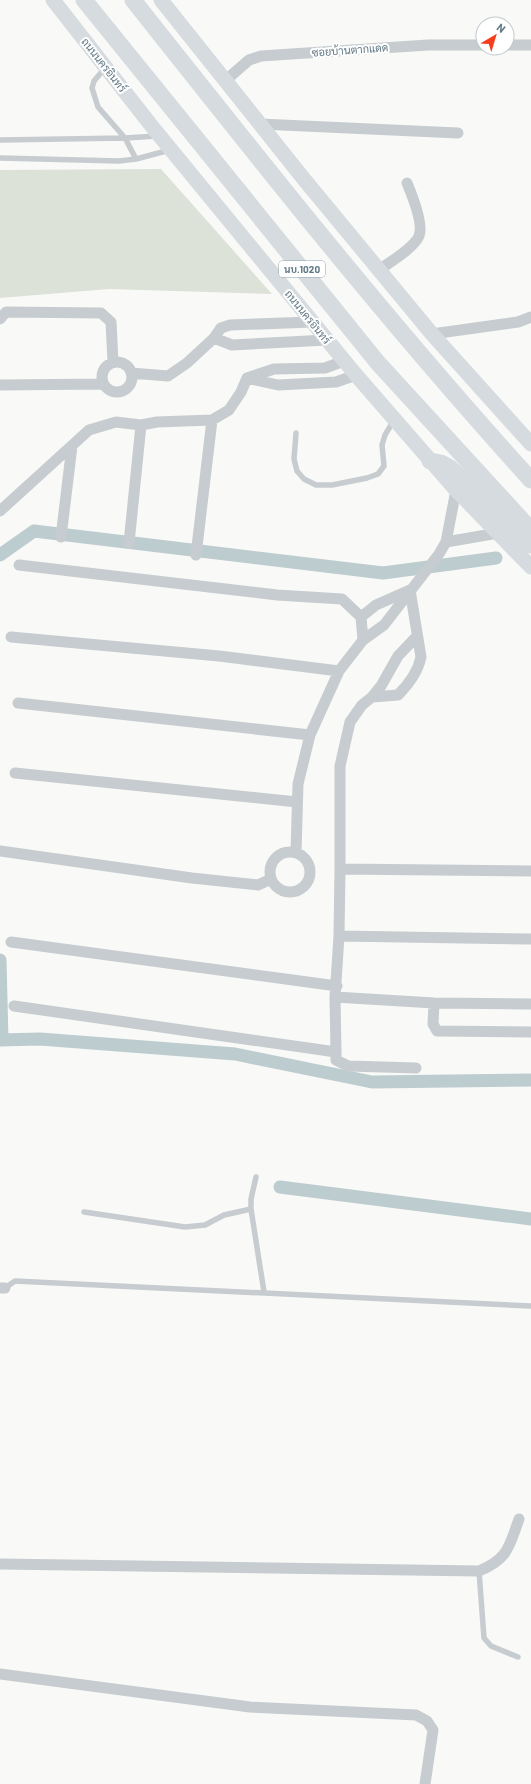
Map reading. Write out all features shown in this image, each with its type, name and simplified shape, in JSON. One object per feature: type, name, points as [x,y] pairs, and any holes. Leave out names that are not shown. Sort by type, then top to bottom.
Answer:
[{"type":"main road","name":"ถนนนครอินทร์","points":[[53,0],[160,136],[344,361],[456,490],[531,567]]},
{"type":"main road","name":"นบ.1020","points":[[84,0],[378,363],[531,530]]},
{"type":"main road","name":"นบ.1020","points":[[133,0],[222,113],[413,346],[531,480]]},
{"type":"main road","points":[[161,0],[260,124],[432,334],[531,444]]},
{"type":"main road","points":[[430,461],[441,463],[450,468],[531,545]]},
{"type":"main road","points":[[516,463],[531,473]]},
{"type":"street","name":"ซอยบ้านตากแดด","points":[[226,80],[249,60],[261,56],[428,45],[475,45]]},
{"type":"street","points":[[515,45],[531,45]]},
{"type":"street","points":[[260,124],[458,133]]},
{"type":"street","points":[[379,270],[408,248],[419,236],[420,222],[407,183]]},
{"type":"street","points":[[0,319],[6,312],[101,313],[111,322],[113,362]]},
{"type":"street","points":[[432,334],[518,322],[531,318]]},
{"type":"street","points":[[131,373],[168,376],[187,363],[214,338],[221,328],[230,325],[312,322]]},
{"type":"street","points":[[214,338],[232,345],[327,340]]},
{"type":"street","points":[[0,511],[89,430],[116,422],[141,425],[157,422],[212,420],[229,410],[247,378],[274,369],[325,368],[344,361]]},
{"type":"street","points":[[113,362],[126,365],[131,373],[131,382],[128,387],[120,392],[110,391],[101,380],[102,371],[113,362]]},
{"type":"street","points":[[247,378],[278,385],[336,382],[356,375]]},
{"type":"street","points":[[0,385],[103,384]]},
{"type":"street","points":[[196,554],[212,420]]},
{"type":"street","points":[[129,543],[141,425]]},
{"type":"street","points":[[62,537],[72,446]]},
{"type":"street","points":[[296,852],[298,784],[310,735],[339,671],[362,640],[384,625],[439,554],[446,542],[456,490]]},
{"type":"street","points":[[446,542],[498,533]]},
{"type":"street","points":[[19,565],[277,595],[342,599],[362,617],[362,640]]},
{"type":"street","points":[[362,617],[376,605],[410,590]]},
{"type":"street","points":[[372,697],[398,695],[410,681],[419,666],[421,657],[410,590]]},
{"type":"street","points":[[416,1068],[348,1066],[336,1060],[336,991],[339,936],[340,766],[350,722],[362,705],[382,686],[398,656],[417,636]]},
{"type":"street","points":[[11,637],[219,656],[339,671]]},
{"type":"street","points":[[18,703],[310,735]]},
{"type":"street","points":[[15,773],[297,802]]},
{"type":"street","points":[[0,851],[258,886],[271,879]]},
{"type":"street","points":[[286,852],[296,852],[304,857],[310,864],[311,873],[308,882],[302,889],[294,892],[284,892],[276,887],[271,879],[271,864],[277,856],[286,852]]},
{"type":"street","points":[[340,869],[531,871]]},
{"type":"street","points":[[339,936],[531,939]]},
{"type":"street","points":[[11,942],[336,991],[434,1004],[531,1004]]},
{"type":"street","points":[[434,1004],[433,1024],[437,1030],[531,1032]]},
{"type":"street","points":[[14,1006],[336,1052]]},
{"type":"street","points":[[0,1564],[479,1571],[492,1566],[504,1556],[510,1546],[520,1519]]},
{"type":"street","points":[[0,1674],[250,1707],[416,1715],[427,1721],[433,1730],[425,1784]]},
{"type":"lane","points":[[106,67],[94,81],[92,88],[98,107],[125,138],[136,159]]},
{"type":"lane","points":[[0,140],[160,136]]},
{"type":"lane","points":[[0,158],[119,161],[136,159],[172,150]]},
{"type":"lane","points":[[296,434],[294,459],[297,471],[304,479],[316,485],[332,485],[378,474],[384,466],[382,445],[385,435],[394,420]]},
{"type":"lane","points":[[256,1177],[250,1209],[264,1292]]},
{"type":"lane","points":[[84,1212],[185,1227],[205,1225],[224,1215],[250,1209]]},
{"type":"lane","points":[[3,1288],[15,1281],[531,1306]]},
{"type":"lane","points":[[479,1571],[484,1638],[491,1646],[518,1657]]},
{"type":"shaded area","points":[[161,169],[272,294],[109,289],[0,298],[0,170]]},
{"type":"waterway","points":[[0,555],[34,531],[383,573],[496,558]]},
{"type":"waterway","points":[[0,960],[2,1040]]},
{"type":"waterway","points":[[0,1040],[40,1039],[235,1054],[372,1082],[531,1080]]},
{"type":"waterway","points":[[280,1187],[531,1219]]}]
